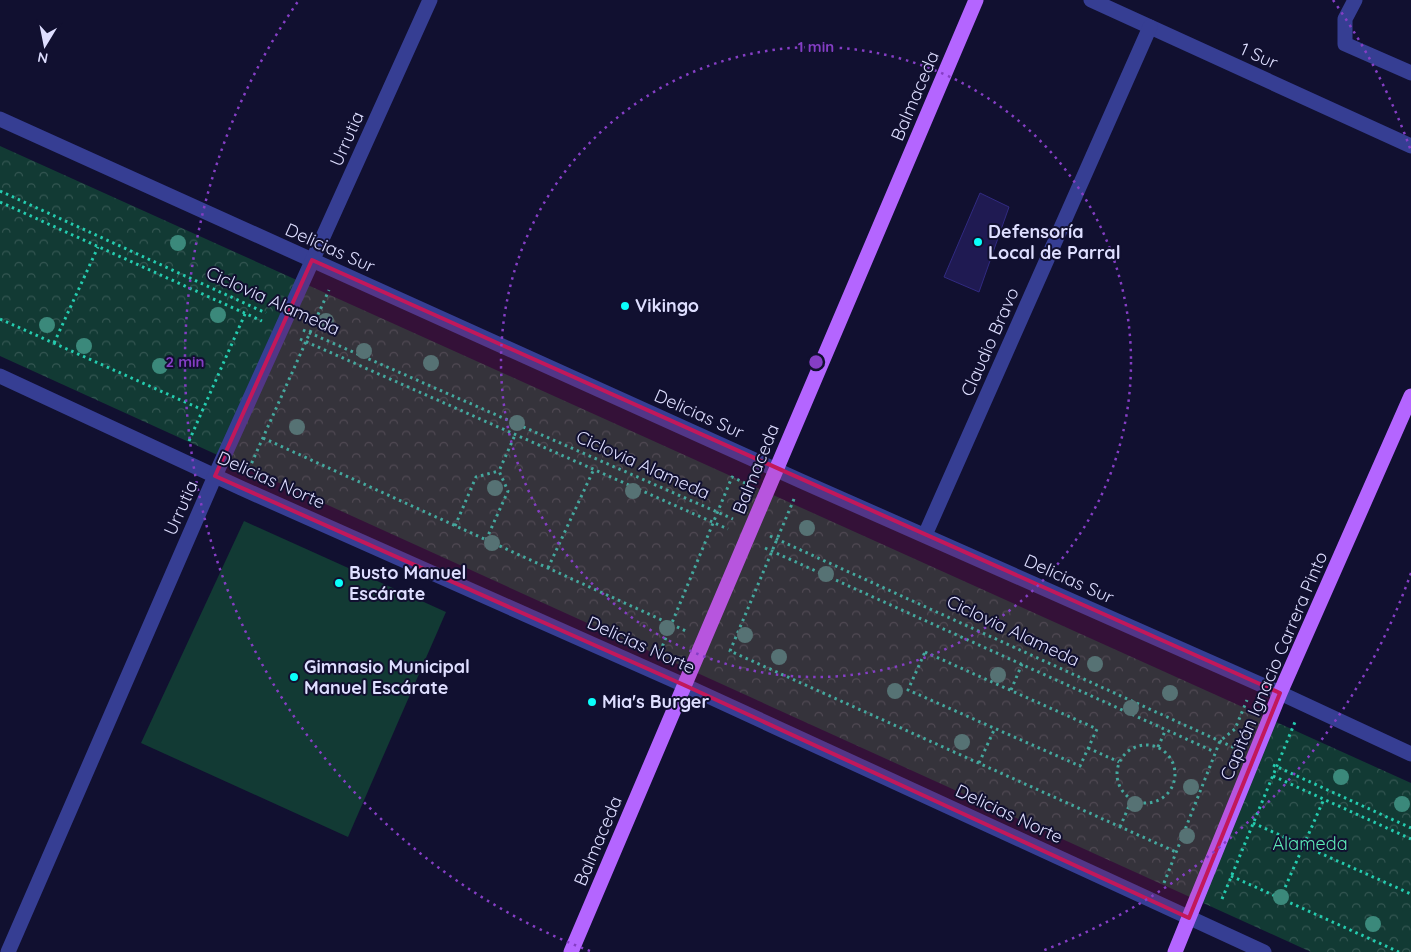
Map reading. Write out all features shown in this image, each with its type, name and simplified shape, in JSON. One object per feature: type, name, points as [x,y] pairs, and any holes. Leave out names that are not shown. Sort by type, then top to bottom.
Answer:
[{"type":"main road","name":"Balmaceda","points":[[571,952],[976,0]]},
{"type":"main road","name":"Capitán Ignacio Carrera Pinto","points":[[1175,952],[1280,693],[1411,396]]},
{"type":"street","name":"Urrutia","points":[[8,952],[215,476],[430,0]]},
{"type":"street","name":"1 Sur","points":[[1091,0],[1411,146]]},
{"type":"street","points":[[1355,0],[1346,19],[1345,44],[1411,73]]},
{"type":"street","name":"Claudio Bravo","points":[[925,535],[1150,27]]},
{"type":"street","name":"Delicias Sur","points":[[0,119],[801,481],[1280,693],[1411,754]]},
{"type":"street","name":"Delicias Norte","points":[[0,376],[241,488],[684,685],[1264,952]]},
{"type":"path","name":"Ciclovia Alameda","points":[[0,191],[283,326],[310,333],[717,512],[750,533],[777,538],[1411,828]]},
{"type":"path","points":[[0,202],[246,314],[283,326],[306,341],[714,522],[750,533],[772,551],[1215,752]]},
{"type":"path","points":[[54,343],[98,247]]},
{"type":"path","points":[[241,488],[337,272]]},
{"type":"path","points":[[180,460],[246,314]]},
{"type":"path","points":[[0,319],[203,410]]},
{"type":"path","points":[[486,540],[508,491],[499,471],[515,434]]},
{"type":"path","points":[[263,438],[1176,852]]},
{"type":"path","points":[[548,568],[594,469]]},
{"type":"path","points":[[455,526],[476,478],[499,471]]},
{"type":"path","points":[[652,671],[732,477],[766,493]]},
{"type":"path","points":[[730,651],[801,481]]},
{"type":"path","points":[[925,652],[1097,729],[1080,766],[995,728],[908,690],[925,652]]},
{"type":"path","points":[[1011,690],[1022,664]]},
{"type":"path","points":[[1156,902],[1215,752],[1220,741],[1235,729],[1254,682]]},
{"type":"path","points":[[1210,927],[1303,704]]},
{"type":"path","points":[[979,763],[995,728]]},
{"type":"path","points":[[1158,747],[1166,729]]},
{"type":"path","points":[[1148,744],[1158,747],[1166,752],[1175,768],[1175,778],[1172,786],[1167,794],[1159,800],[1141,802],[1132,799],[1124,793],[1119,784],[1117,775],[1119,762],[1130,750],[1138,745],[1148,744]]},
{"type":"path","points":[[1088,748],[1119,762]]},
{"type":"path","points":[[1272,776],[1411,839]]},
{"type":"path","points":[[1120,827],[1132,799]]},
{"type":"path","points":[[1280,899],[1324,799]]},
{"type":"path","points":[[1253,823],[1411,894]]},
{"type":"path","points":[[1231,876],[1399,952]]},
{"type":"highlighted area","points":[[312,260],[1280,693],[1189,918],[684,685],[215,476]]},
{"type":"green space","name":"Alameda","points":[[0,146],[1411,783],[1411,952],[1311,952],[0,356]]},
{"type":"green space","name":"Gimnasio Municipal Manuel Escárate","points":[[244,521],[446,612],[348,837],[141,743]]},
{"type":"building","name":"Defensoría Local de Parral","points":[[980,193],[1009,207],[979,292],[944,277]]},
{"type":"place","name":"Defensoría Local de Parral","points":[[978,242]]},
{"type":"place","name":"Vikingo","points":[[625,306]]},
{"type":"place","name":"Busto Manuel Escárate","points":[[339,583]]},
{"type":"place","name":"Gimnasio Municipal Manuel Escárate","points":[[294,677]]},
{"type":"place","name":"Mia's Burger","points":[[592,702]]}]
